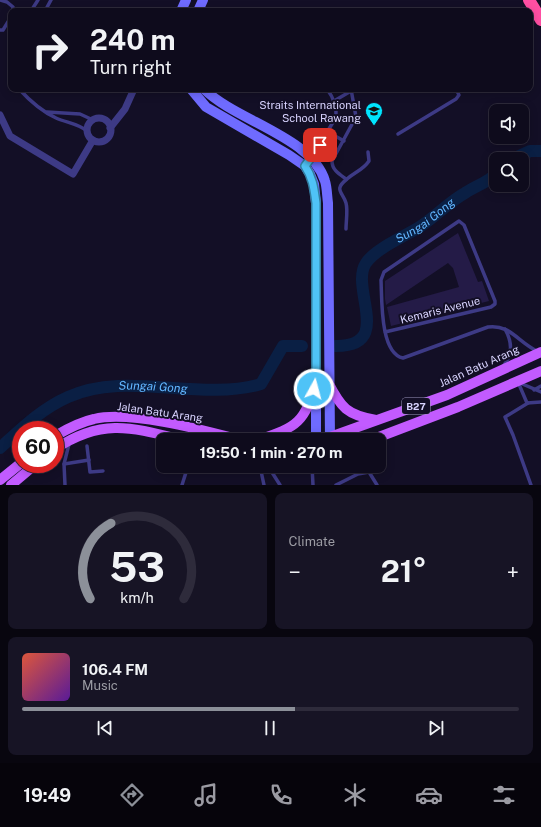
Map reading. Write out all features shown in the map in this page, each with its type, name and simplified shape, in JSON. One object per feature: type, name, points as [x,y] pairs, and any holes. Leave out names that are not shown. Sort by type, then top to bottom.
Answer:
[{"type":"highway","points":[[529,0],[541,20]]},
{"type":"main road","name":"Jalan Batu Arang","points":[[343,433],[447,394],[540,353]]},
{"type":"main road","name":"B27","points":[[386,434],[518,382],[541,371]]},
{"type":"main road","points":[[277,433],[291,428],[304,415],[316,381]]},
{"type":"main road","points":[[328,382],[346,410],[358,417],[376,420]]},
{"type":"main road","name":"Jalan Batu Arang","points":[[64,431],[94,419],[114,416],[145,420],[213,433]]},
{"type":"main road","name":"Jalan Batu Arang","points":[[64,443],[90,431],[108,428],[125,428],[156,435]]},
{"type":"main road","points":[[0,480],[12,470]]},
{"type":"main road","points":[[11,485],[25,473]]},
{"type":"street","points":[[93,140],[104,140],[109,135],[110,128],[121,114],[132,92]]},
{"type":"street","points":[[194,92],[206,107],[290,155],[305,166],[314,184],[316,203],[316,433]]},
{"type":"street","points":[[208,92],[226,106],[296,145],[312,158],[326,181],[328,202],[328,382],[330,433]]},
{"type":"street","points":[[93,140],[87,131],[88,124],[92,120],[104,119],[121,114]]},
{"type":"street","points":[[0,115],[10,136],[73,174],[93,140]]},
{"type":"street","points":[[104,119],[110,128]]},
{"type":"lane","points":[[0,0],[7,2],[13,8]]},
{"type":"lane","points":[[0,30],[3,30],[8,22]]},
{"type":"lane","points":[[22,92],[35,106],[44,112],[56,118],[79,125],[87,131]]},
{"type":"lane","points":[[24,92],[25,96]]},
{"type":"lane","points":[[305,166],[312,158],[336,117],[337,110],[329,92]]},
{"type":"lane","points":[[334,101],[348,92]]},
{"type":"lane","points":[[346,179],[338,174],[332,166],[332,161],[356,117],[351,92]]},
{"type":"lane","points":[[398,134],[456,99],[458,95],[457,92]]},
{"type":"lane","points":[[44,112],[80,114],[92,120]]},
{"type":"lane","points":[[328,132],[344,141]]},
{"type":"lane","points":[[346,228],[347,203],[339,189],[346,179],[365,168],[369,161],[368,152]]},
{"type":"lane","name":"Kemaris Avenue","points":[[386,332],[491,307],[495,304],[462,222],[459,221],[384,272],[381,280],[386,342],[394,354],[403,358],[488,327],[498,325],[505,328]]},
{"type":"lane","points":[[505,328],[529,348],[540,353]]},
{"type":"lane","points":[[500,371],[510,357],[511,347],[509,336],[505,328]]},
{"type":"lane","points":[[518,382],[541,392]]},
{"type":"lane","points":[[518,382],[525,401],[528,403]]},
{"type":"lane","points":[[534,390],[541,386]]},
{"type":"lane","points":[[531,485],[513,435],[504,417],[528,403],[541,402]]},
{"type":"lane","points":[[197,429],[197,433]]},
{"type":"lane","points":[[65,485],[64,464],[71,439]]},
{"type":"lane","points":[[87,446],[90,472],[103,472]]},
{"type":"lane","points":[[64,464],[88,460]]},
{"type":"lane","points":[[336,485],[358,474],[369,472],[377,485]]},
{"type":"lane","points":[[182,485],[186,473]]},
{"type":"lane","points":[[261,473],[264,485]]},
{"type":"lane","points":[[272,473],[280,485]]},
{"type":"lane","points":[[312,473],[312,485]]},
{"type":"building","points":[[458,233],[478,282],[482,281],[489,301],[391,326],[387,307],[459,287],[453,268],[448,263],[386,305],[385,281]]},
{"type":"waterway","name":"Sungai Gong","points":[[528,152],[541,151]]},
{"type":"waterway","name":"Sungai Gong","points":[[335,346],[353,344],[363,337],[367,327],[367,314],[362,287],[362,274],[366,263],[384,247],[421,226],[459,197],[489,180]]},
{"type":"waterway","name":"Sungai Gong","points":[[0,448],[49,407],[68,397],[90,389],[114,386],[212,390],[237,389],[261,384],[283,346],[302,346]]},
{"type":"place","name":"Straits International School Rawang","points":[[374,126]]},
{"type":"route","points":[[314,389],[316,381],[316,203],[314,184],[305,166],[320,145]]}]
